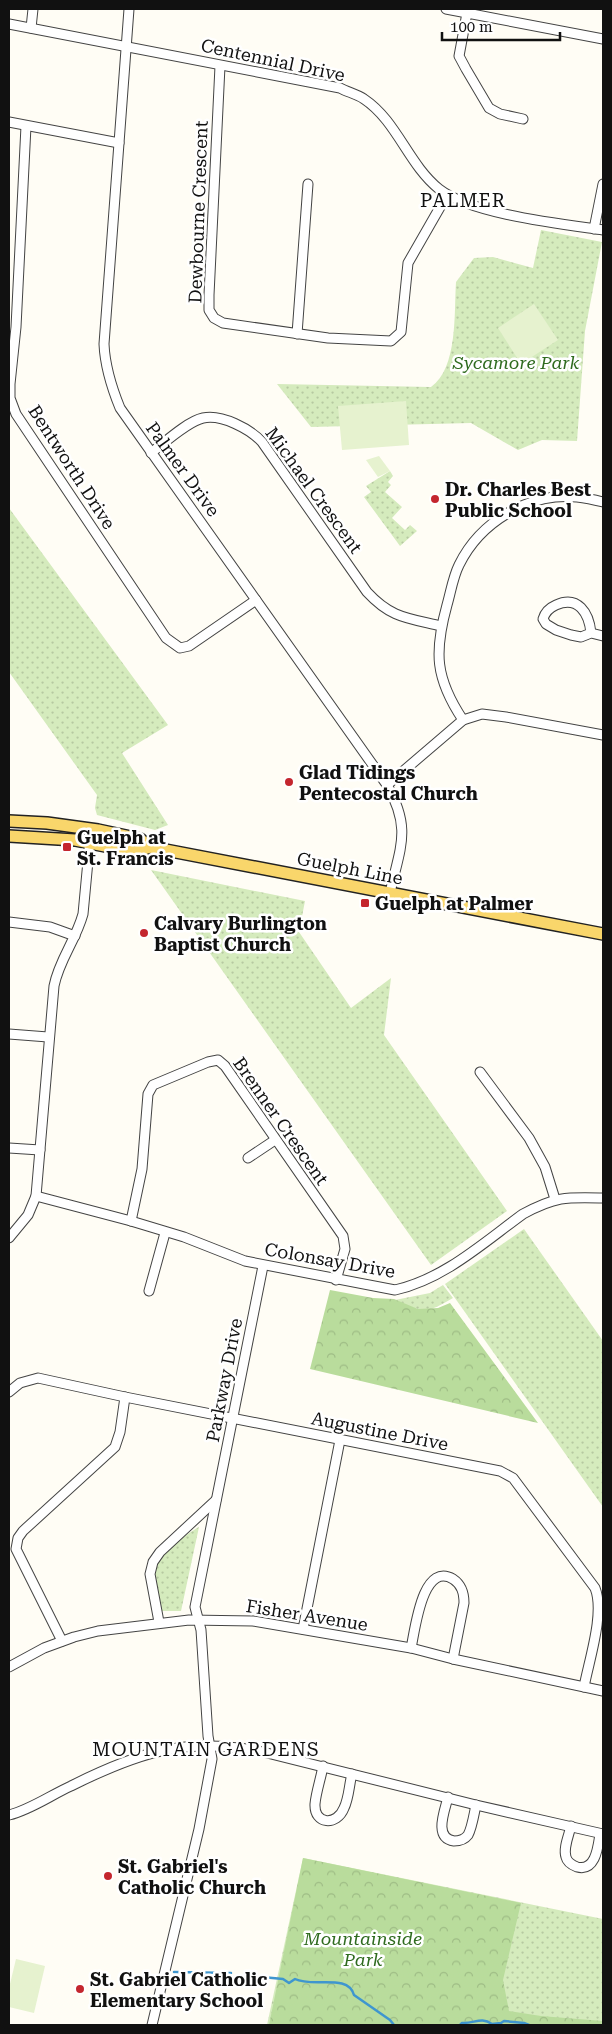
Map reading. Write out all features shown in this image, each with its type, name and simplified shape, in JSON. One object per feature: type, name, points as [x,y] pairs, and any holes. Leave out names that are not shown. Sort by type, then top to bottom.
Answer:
[{"type":"main road","name":"Guelph Line","points":[[9,821],[47,823],[91,829],[140,839],[150,847],[603,934]]},
{"type":"main road","name":"Guelph Line","points":[[9,836],[47,837],[135,852],[150,847]]},
{"type":"street","points":[[31,28],[33,9]]},
{"type":"street","name":"Palmer Drive","points":[[129,9],[104,344],[105,365],[120,408],[387,784],[397,803],[402,825],[402,837],[390,893]]},
{"type":"street","points":[[446,9],[603,39]]},
{"type":"street","points":[[467,13],[459,56],[462,62],[489,108],[500,114],[523,119]]},
{"type":"street","name":"Centennial Drive","points":[[9,24],[340,88],[363,98],[384,116],[424,174],[448,195],[465,203],[504,213],[599,230]]},
{"type":"street","name":"Dewbourne Crescent","points":[[220,66],[209,310],[214,318],[223,323],[296,334],[328,338],[391,341],[402,332],[408,262],[448,195]]},
{"type":"street","points":[[9,122],[119,143]]},
{"type":"street","name":"Bentworth Drive","points":[[26,126],[12,327],[10,398],[16,414],[166,638],[180,648],[189,646],[256,600]]},
{"type":"street","points":[[296,334],[308,184]]},
{"type":"street","points":[[599,230],[603,184]]},
{"type":"street","name":"Michael Crescent","points":[[151,452],[182,429],[203,418],[223,420],[253,432],[262,442],[367,592],[380,606],[394,615],[441,626]]},
{"type":"street","points":[[463,720],[444,689],[438,657],[441,626],[459,565],[474,540],[494,521],[535,501],[576,497],[603,502]]},
{"type":"street","points":[[591,633],[588,620],[577,604],[569,601],[563,602],[550,608],[545,613],[543,619],[546,624],[556,630],[580,637],[591,633],[603,636]]},
{"type":"street","points":[[387,784],[463,720],[482,714],[603,735]]},
{"type":"street","points":[[9,1238],[28,1215],[36,1196],[48,1037],[56,974],[80,927],[83,914],[91,829]]},
{"type":"street","points":[[9,922],[50,927],[75,936]]},
{"type":"street","points":[[9,1034],[48,1037]]},
{"type":"street","name":"Brenner Crescent","points":[[131,1221],[142,1169],[148,1094],[153,1085],[208,1062],[218,1060],[225,1066],[343,1236],[345,1249],[336,1280]]},
{"type":"street","points":[[480,1072],[529,1138],[544,1167],[555,1199]]},
{"type":"street","points":[[248,1158],[275,1140]]},
{"type":"street","points":[[9,1148],[40,1150]]},
{"type":"street","name":"Colonsay Drive","points":[[36,1196],[184,1237],[224,1255],[263,1266],[385,1290],[415,1286],[437,1276],[523,1214],[555,1199],[603,1198]]},
{"type":"street","points":[[150,1291],[165,1232]]},
{"type":"street","name":"Parkway Drive","points":[[152,2025],[199,1829],[212,1759],[208,1736],[200,1630],[195,1607],[263,1266]]},
{"type":"street","name":"Augustine Drive","points":[[9,1392],[20,1382],[38,1378],[500,1471],[513,1478],[595,1588],[600,1598],[584,1687]]},
{"type":"street","points":[[62,1641],[16,1549],[18,1538],[23,1530],[115,1447],[120,1432],[125,1397]]},
{"type":"street","points":[[303,1628],[340,1440]]},
{"type":"street","points":[[159,1622],[150,1574],[153,1562],[160,1552],[216,1500]]},
{"type":"street","points":[[411,1648],[423,1595],[429,1583],[440,1577],[451,1578],[460,1585],[464,1593],[453,1659]]},
{"type":"street","name":"Fisher Avenue","points":[[9,1667],[44,1648],[98,1631],[159,1622],[198,1620],[253,1621],[303,1628],[411,1648],[453,1659],[603,1691]]},
{"type":"street","points":[[9,1815],[135,1757],[165,1750],[210,1745],[239,1747],[323,1766],[476,1805],[571,1826],[602,1834],[595,1858],[588,1866],[580,1868],[572,1865],[566,1858],[565,1851],[571,1826]]},
{"type":"street","points":[[323,1766],[315,1804],[316,1812],[321,1819],[331,1822],[338,1818],[344,1808],[352,1774]]},
{"type":"street","points":[[448,1797],[442,1829],[445,1837],[452,1841],[460,1841],[468,1836],[476,1805]]},
{"type":"green space","name":"Sycamore Park","points":[[541,230],[602,242],[585,331],[577,441],[542,440],[518,450],[471,423],[311,427],[277,384],[431,387],[440,378],[450,354],[453,339],[456,282],[474,258],[493,257],[533,268]]},
{"type":"green space","points":[[534,304],[558,340],[521,364],[498,328]]},
{"type":"green space","points":[[406,401],[409,445],[342,450],[338,406]]},
{"type":"green space","points":[[379,456],[390,471],[378,477],[366,460]]},
{"type":"green space","points":[[390,471],[393,476],[388,482],[391,485],[385,492],[402,507],[392,518],[405,530],[410,525],[417,531],[400,546],[364,497],[371,492],[366,486]]},
{"type":"green space","points":[[9,508],[168,725],[122,753],[168,825],[155,830],[97,815],[95,808],[97,795],[9,672]]},
{"type":"green space","points":[[151,870],[305,901],[299,932],[351,1008],[391,978],[384,1035],[507,1211],[431,1265]]},
{"type":"green space","points":[[524,1229],[603,1341],[603,1507],[445,1284]]},
{"type":"green space","points":[[443,1285],[453,1298],[437,1307],[425,1310],[419,1309],[395,1300],[430,1293]]},
{"type":"green space","points":[[330,1290],[373,1298],[394,1299],[418,1309],[438,1308],[450,1303],[538,1423],[310,1369]]},
{"type":"green space","points":[[199,1527],[181,1611],[161,1611],[155,1582],[155,1567],[172,1547]]},
{"type":"green space","name":"Mountainside Park","points":[[303,1858],[603,1919],[603,2025],[267,2025]]},
{"type":"green space","name":"Mountainside Park","points":[[303,1858],[521,1903],[503,1980],[509,2011],[541,2016],[603,2021],[603,2025],[269,2025]]},
{"type":"green space","points":[[16,1959],[45,1966],[34,2013],[9,2007],[9,1988]]},
{"type":"waterway","points":[[174,1972],[231,1973]]},
{"type":"waterway","points":[[250,1976],[283,1979],[289,1983],[295,1979],[345,1984],[354,1995],[390,2020],[394,2025]]},
{"type":"waterway","points":[[460,2025],[481,2020],[492,2024],[504,2021],[529,2025]]},
{"type":"place","name":"Dr. Charles Best Public School","points":[[435,499]]},
{"type":"place","name":"Glad Tidings Pentecostal Church","points":[[289,782]]},
{"type":"place","name":"Guelph at St. Francis","points":[[67,847]]},
{"type":"place","name":"Guelph at Palmer","points":[[365,903]]},
{"type":"place","name":"Calvary Burlington Baptist Church","points":[[144,933]]},
{"type":"place","name":"St. Gabriel's Catholic Church","points":[[108,1876]]},
{"type":"place","name":"St. Gabriel Catholic Elementary School","points":[[80,1989]]},
{"type":"district","name":"PALMER","points":[[463,200]]},
{"type":"district","name":"MOUNTAIN GARDENS","points":[[206,1749]]}]
